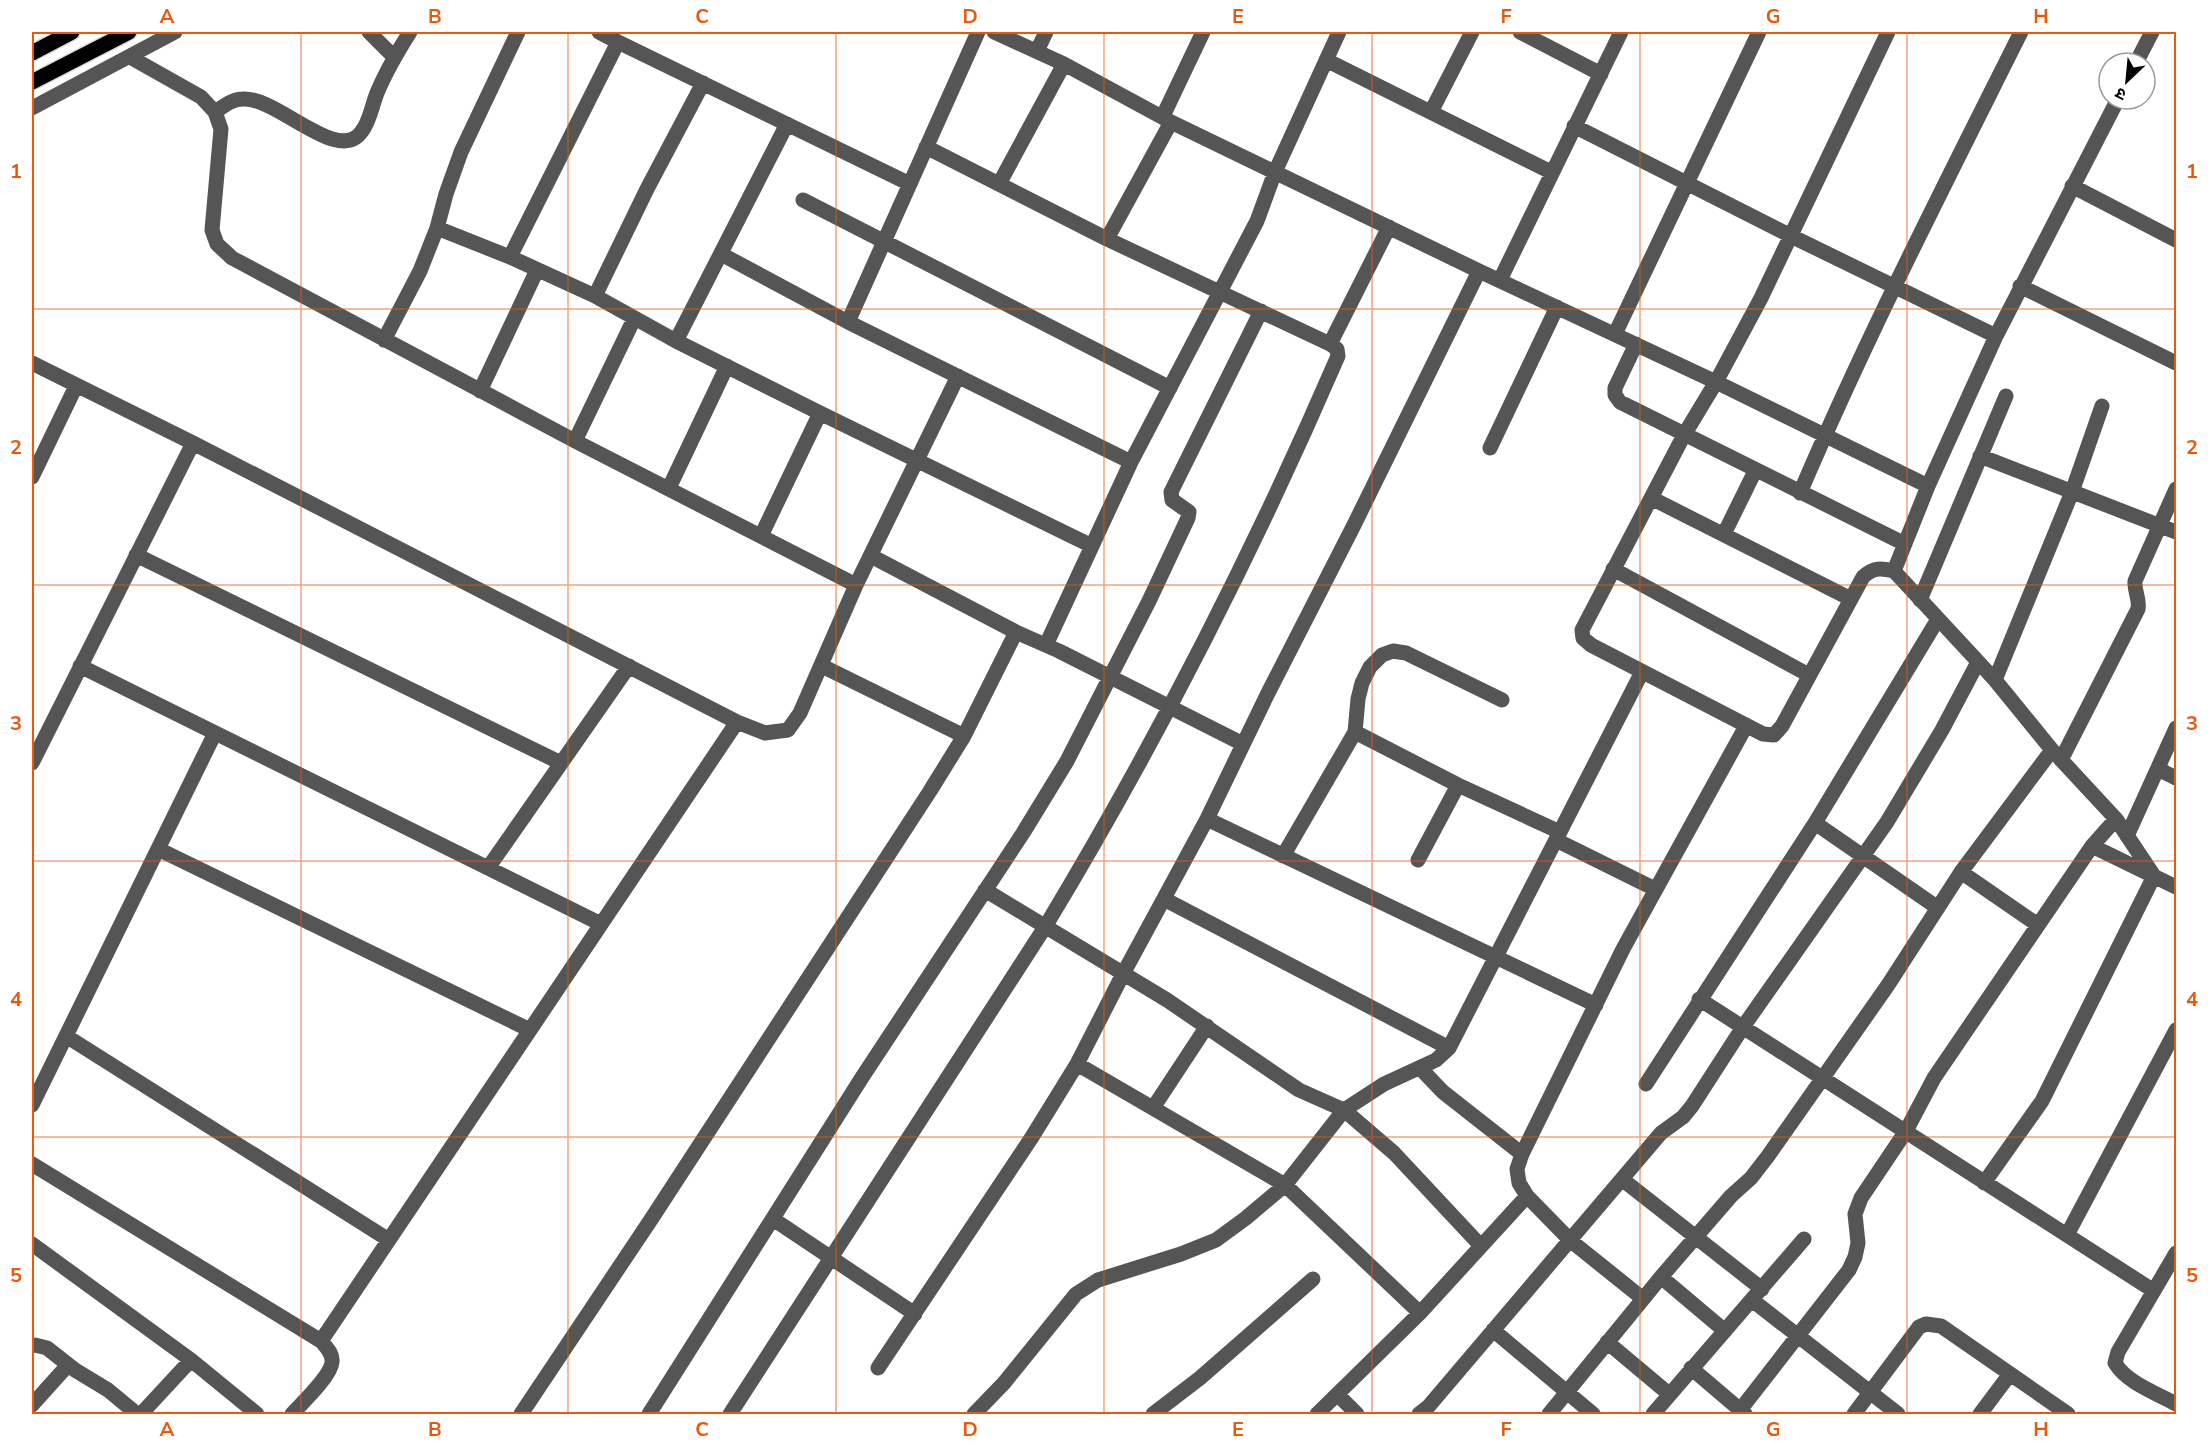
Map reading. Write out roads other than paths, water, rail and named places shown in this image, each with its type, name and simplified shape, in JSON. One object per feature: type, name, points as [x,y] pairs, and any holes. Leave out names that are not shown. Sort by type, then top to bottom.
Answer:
[{"type":"main road","points":[[32,53],[72,32]]},
{"type":"main road","points":[[32,82],[129,32]]},
{"type":"street","points":[[32,108],[175,32]]},
{"type":"street","points":[[369,32],[394,57]]},
{"type":"street","points":[[215,112],[230,102],[244,99],[260,101],[278,109],[327,139],[342,143],[353,141],[363,131],[377,92],[394,57],[410,32]]},
{"type":"street","points":[[384,340],[420,271],[437,228],[461,152],[518,32]]},
{"type":"street","points":[[600,32],[910,184]]},
{"type":"street","points":[[848,322],[978,32]]},
{"type":"street","points":[[994,32],[1064,64],[1167,119],[1275,172],[1716,382],[1928,486]]},
{"type":"street","points":[[1037,51],[1046,32]]},
{"type":"street","points":[[1107,239],[1167,119],[1203,32]]},
{"type":"street","points":[[1046,645],[1131,462],[1257,221],[1275,172],[1339,32]]},
{"type":"street","points":[[1431,112],[1472,32]]},
{"type":"street","points":[[1520,32],[1601,74]]},
{"type":"street","points":[[1500,280],[1621,32]]},
{"type":"street","points":[[1615,334],[1759,32]]},
{"type":"street","points":[[1888,32],[1791,236],[1716,382],[1684,435],[1586,619],[1582,630],[1583,638],[1642,672],[1746,726],[1762,734],[1774,735],[1782,726],[1863,577],[1872,569],[1882,568],[1894,572],[1995,680],[2057,755],[2116,819],[2154,876]]},
{"type":"street","points":[[1800,493],[1824,436],[2021,32]]},
{"type":"street","points":[[2142,51],[2152,32]]},
{"type":"street","points":[[510,257],[618,42]]},
{"type":"street","points":[[130,57],[201,97],[215,112],[221,129],[212,230],[217,244],[232,258],[575,441],[856,585]]},
{"type":"street","points":[[1326,60],[1551,172]]},
{"type":"street","points":[[999,184],[1064,64]]},
{"type":"street","points":[[595,296],[647,189],[703,83]]},
{"type":"street","points":[[1894,572],[1928,486],[1996,336],[2112,111]]},
{"type":"street","points":[[676,341],[787,124]]},
{"type":"street","points":[[1574,126],[1791,236],[1996,336]]},
{"type":"street","points":[[730,1414],[1045,927],[1112,814],[1224,603],[1290,468],[1338,356],[1337,349],[1330,344],[1107,239],[926,147]]},
{"type":"street","points":[[2072,186],[2176,240]]},
{"type":"street","points":[[803,200],[1170,388]]},
{"type":"street","points":[[1330,344],[1389,227]]},
{"type":"street","points":[[437,228],[510,257],[595,296],[634,319],[820,414],[1092,546]]},
{"type":"street","points":[[721,254],[848,322],[1131,462]]},
{"type":"street","points":[[480,391],[537,270]]},
{"type":"street","points":[[878,1368],[1032,1137],[1077,1064],[1207,819],[1479,271]]},
{"type":"street","points":[[2020,286],[2176,363]]},
{"type":"street","points":[[1490,448],[1557,307]]},
{"type":"street","points":[[649,1414],[861,1079],[1067,761],[1188,518],[1189,512],[1172,500],[1171,492],[1261,311]]},
{"type":"street","points":[[575,441],[634,319]]},
{"type":"street","points":[[1636,344],[1615,388],[1615,395],[1620,402],[1905,544]]},
{"type":"street","points":[[32,363],[737,722],[765,733],[788,730],[800,713],[856,585],[958,376]]},
{"type":"street","points":[[669,488],[727,366]]},
{"type":"street","points":[[32,477],[76,386]]},
{"type":"street","points":[[1920,600],[2006,396]]},
{"type":"street","points":[[1995,680],[2072,492],[2102,406]]},
{"type":"street","points":[[761,536],[820,414]]},
{"type":"street","points":[[32,758],[193,443]]},
{"type":"street","points":[[1980,456],[2176,532]]},
{"type":"street","points":[[1724,534],[1755,471]]},
{"type":"street","points":[[1549,1414],[1642,1298],[1731,1196],[1751,1178],[1888,985],[1961,872],[2057,755],[2138,609],[2135,581],[2176,489]]},
{"type":"street","points":[[1651,498],[1851,599]]},
{"type":"street","points":[[136,555],[561,763]]},
{"type":"street","points":[[871,556],[1016,632],[1244,744]]},
{"type":"street","points":[[1613,569],[1809,675]]},
{"type":"street","points":[[1646,1084],[1815,823],[1938,619]]},
{"type":"street","points":[[521,1414],[652,1218],[964,736],[1016,632]]},
{"type":"street","points":[[1283,856],[1355,732],[1362,683],[1370,667],[1382,655],[1393,651],[1406,653],[1502,700]]},
{"type":"street","points":[[1428,1412],[1493,1330],[1661,1134],[1683,1117],[1692,1106],[1810,928],[1887,822],[1978,662]]},
{"type":"street","points":[[80,666],[601,924]]},
{"type":"street","points":[[488,868],[629,666]]},
{"type":"street","points":[[822,666],[964,736]]},
{"type":"street","points":[[974,1414],[1005,1383],[1076,1293],[1098,1280],[1181,1254],[1216,1240],[1285,1185],[1344,1110],[1384,1084],[1436,1060],[1449,1048],[1642,672]]},
{"type":"street","points":[[321,1341],[737,722]]},
{"type":"street","points":[[1642,1298],[1571,1241],[1527,1196],[1519,1183],[1516,1169],[1655,889],[1746,726]]},
{"type":"street","points":[[2127,836],[2176,728]]},
{"type":"street","points":[[1355,732],[1558,836],[1655,889]]},
{"type":"street","points":[[32,1105],[216,733]]},
{"type":"street","points":[[2158,769],[2176,778]]},
{"type":"street","points":[[1418,860],[1458,785]]},
{"type":"street","points":[[1207,819],[1596,1005]]},
{"type":"street","points":[[1691,1368],[1740,1413],[1797,1335],[1849,1270],[1858,1243],[1855,1214],[1861,1198],[1906,1131],[1934,1078],[2092,846],[2116,819]]},
{"type":"street","points":[[1815,823],[1938,908]]},
{"type":"street","points":[[2092,846],[2176,887]]},
{"type":"street","points":[[158,849],[530,1030]]},
{"type":"street","points":[[1961,872],[2038,925]]},
{"type":"street","points":[[1984,1183],[2042,1101],[2154,876]]},
{"type":"street","points":[[985,890],[1207,1026],[1299,1090],[1344,1110],[1394,1154],[1480,1245]]},
{"type":"street","points":[[1164,899],[1449,1048]]},
{"type":"street","points":[[1699,999],[2154,1291]]},
{"type":"street","points":[[1153,1108],[1207,1026]]},
{"type":"street","points":[[2067,1235],[2176,1030]]},
{"type":"street","points":[[66,1036],[389,1240]]},
{"type":"street","points":[[1077,1064],[1285,1185],[1420,1313]]},
{"type":"street","points":[[1420,1068],[1469,1114],[1522,1154]]},
{"type":"street","points":[[32,1164],[321,1341],[331,1353],[332,1362],[329,1373],[292,1414]]},
{"type":"street","points":[[1623,1180],[1696,1238],[1797,1335],[1898,1414]]},
{"type":"street","points":[[1317,1414],[1420,1313],[1527,1196]]},
{"type":"street","points":[[773,1219],[915,1314]]},
{"type":"street","points":[[1653,1414],[1804,1239]]},
{"type":"street","points":[[32,1244],[190,1360],[257,1414]]},
{"type":"street","points":[[2176,1253],[2118,1352],[2115,1363],[2120,1371],[2176,1404]]},
{"type":"street","points":[[1660,1277],[1725,1331]]},
{"type":"street","points":[[1153,1414],[1200,1378],[1313,1279]]},
{"type":"street","points":[[1854,1414],[1919,1327],[1926,1324],[1941,1326],[2068,1414]]},
{"type":"street","points":[[1493,1330],[1593,1414]]},
{"type":"street","points":[[1607,1342],[1669,1394]]},
{"type":"street","points":[[32,1346],[47,1348],[139,1414],[190,1360]]},
{"type":"street","points":[[32,1405],[68,1365]]},
{"type":"street","points":[[1980,1414],[2010,1374]]},
{"type":"street","points":[[1338,1395],[1358,1414]]}]
